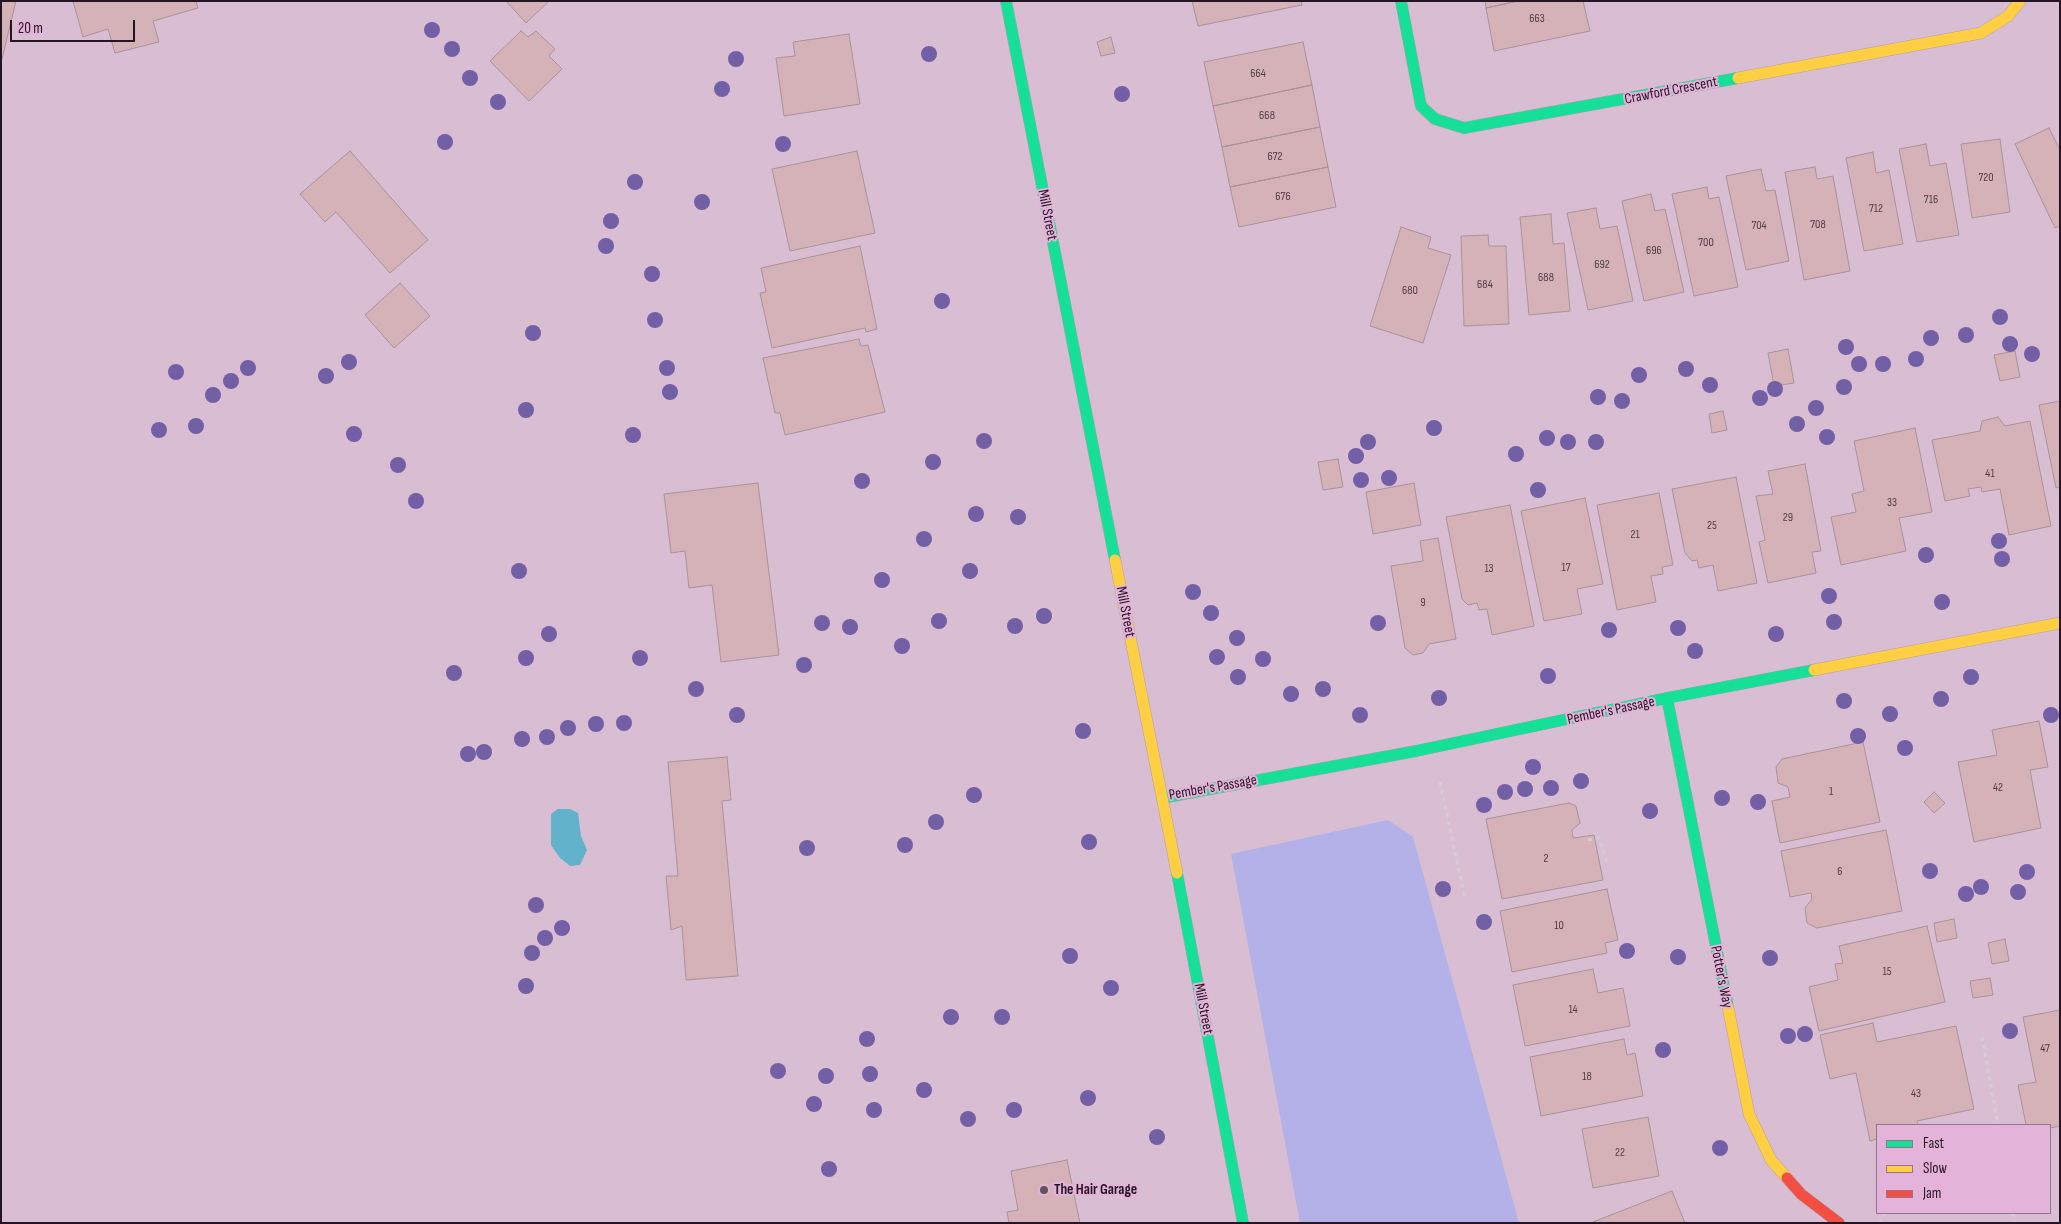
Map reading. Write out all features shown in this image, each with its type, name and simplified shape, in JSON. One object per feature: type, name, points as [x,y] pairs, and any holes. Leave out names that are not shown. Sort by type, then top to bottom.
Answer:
[{"type":"street","name":"Mill Street","points":[[1006,1],[1243,1223]]},
{"type":"street","name":"Crawford Crescent","points":[[1401,1],[1421,106],[1435,119],[1464,128],[1533,117],[1981,33],[2008,16],[2020,1]]},
{"type":"street","name":"Pember's Passage","points":[[1162,798],[1432,748],[1667,698],[2060,623]]},
{"type":"street","name":"Potter's Way","points":[[1667,698],[1749,1114],[1771,1160],[1801,1194],[1839,1223]]},
{"type":"path","points":[[1432,748],[1465,899]]},
{"type":"path","points":[[1588,840],[1599,838],[1607,864]]},
{"type":"path","points":[[1982,1037],[1998,1124]]},
{"type":"shaded area","points":[[558,809],[570,809],[578,813],[581,836],[587,850],[580,865],[570,866],[560,858],[551,845],[551,814]]},
{"type":"shaded area","points":[[1388,820],[1413,837],[1519,1223],[1300,1223],[1231,854]]},
{"type":"building","points":[[1,1],[16,1],[2,59],[1,59]]},
{"type":"building","points":[[73,1],[196,1],[198,8],[153,21],[159,42],[115,53],[108,29],[83,37]]},
{"type":"building","points":[[506,1],[549,1],[526,23]]},
{"type":"building","points":[[1192,1],[1301,1],[1302,5],[1198,26]]},
{"type":"building","points":[[1485,1],[1518,1],[1486,8]]},
{"type":"building","points":[[1518,1],[1583,1],[1590,31],[1494,51],[1486,8]]},
{"type":"building","points":[[521,31],[528,37],[536,31],[555,49],[549,56],[562,69],[529,101],[490,61]]},
{"type":"building","points":[[849,34],[860,104],[784,116],[776,58],[795,56],[793,42]]},
{"type":"building","points":[[1111,37],[1115,53],[1101,56],[1097,42]]},
{"type":"building","points":[[1303,42],[1312,85],[1213,106],[1204,62]]},
{"type":"building","points":[[1312,85],[1320,127],[1222,147],[1213,106]]},
{"type":"building","points":[[1320,127],[1328,167],[1230,187],[1222,147]]},
{"type":"building","points":[[2049,128],[2060,150],[2060,226],[2055,228],[2015,144]]},
{"type":"building","points":[[2000,139],[2010,212],[1972,218],[1961,144]]},
{"type":"building","points":[[1926,144],[1930,166],[1946,163],[1959,235],[1917,242],[1899,149]]},
{"type":"building","points":[[350,151],[428,240],[390,273],[336,212],[325,222],[300,194]]},
{"type":"building","points":[[857,151],[875,233],[790,251],[772,169]]},
{"type":"building","points":[[1873,152],[1876,173],[1889,170],[1903,244],[1864,251],[1846,158]]},
{"type":"building","points":[[1328,167],[1336,207],[1239,227],[1230,187]]},
{"type":"building","points":[[1815,167],[1817,179],[1833,176],[1850,271],[1804,280],[1785,172]]},
{"type":"building","points":[[1761,169],[1766,191],[1775,190],[1789,261],[1746,270],[1726,176]]},
{"type":"building","points":[[1707,187],[1709,199],[1719,197],[1738,287],[1694,296],[1672,194]]},
{"type":"building","points":[[1651,194],[1655,211],[1665,209],[1684,292],[1644,301],[1622,201]]},
{"type":"building","points":[[1596,208],[1600,229],[1617,226],[1633,301],[1588,310],[1567,213]]},
{"type":"building","points":[[1551,214],[1553,244],[1564,243],[1570,311],[1529,315],[1520,217]]},
{"type":"building","points":[[1401,227],[1431,237],[1428,248],[1451,255],[1423,343],[1370,326]]},
{"type":"building","points":[[1488,235],[1489,246],[1506,246],[1509,324],[1464,326],[1461,236]]},
{"type":"building","points":[[860,246],[877,329],[866,332],[865,328],[772,348],[760,293],[766,292],[761,268]]},
{"type":"building","points":[[400,283],[430,316],[394,348],[365,315]]},
{"type":"building","points":[[859,339],[861,346],[868,345],[885,412],[785,435],[780,413],[775,413],[763,358]]},
{"type":"building","points":[[1788,349],[1794,383],[1774,386],[1768,353]]},
{"type":"building","points":[[2015,351],[2020,377],[2000,381],[1994,355]]},
{"type":"building","points":[[2060,401],[2060,487],[2056,488],[2039,405]]},
{"type":"building","points":[[1723,411],[1727,430],[1712,433],[1709,414]]},
{"type":"building","points":[[1998,417],[2005,426],[2030,421],[2051,526],[2009,535],[2000,489],[1982,492],[1981,487],[1968,489],[1970,496],[1945,501],[1932,440],[1980,431],[1982,421]]},
{"type":"building","points":[[1915,428],[1932,512],[1899,518],[1906,551],[1841,565],[1831,517],[1856,512],[1852,494],[1864,491],[1854,441]]},
{"type":"building","points":[[1338,459],[1343,487],[1323,490],[1318,462]]},
{"type":"building","points":[[1805,464],[1821,551],[1812,552],[1816,573],[1768,583],[1759,542],[1765,540],[1756,496],[1773,494],[1768,471]]},
{"type":"building","points":[[1736,477],[1757,583],[1718,591],[1713,565],[1699,568],[1697,560],[1692,561],[1685,553],[1672,489]]},
{"type":"building","points":[[758,483],[779,655],[721,662],[712,585],[689,588],[685,551],[671,553],[664,494]]},
{"type":"building","points":[[1414,483],[1421,525],[1373,534],[1366,492]]},
{"type":"building","points":[[1659,493],[1673,565],[1662,567],[1663,574],[1651,576],[1656,602],[1617,610],[1597,505]]},
{"type":"building","points":[[1585,498],[1603,584],[1577,589],[1582,614],[1544,621],[1521,511]]},
{"type":"building","points":[[1510,505],[1534,626],[1492,635],[1487,609],[1479,610],[1477,603],[1468,605],[1462,599],[1446,517]]},
{"type":"building","points":[[1438,538],[1456,639],[1429,644],[1423,653],[1413,655],[1405,648],[1391,566],[1423,561],[1420,541]]},
{"type":"building","points":[[2039,721],[2048,767],[2030,770],[2041,828],[1974,842],[1958,762],[1997,755],[1992,730]]},
{"type":"building","points":[[1863,742],[1880,822],[1780,843],[1772,801],[1790,797],[1788,787],[1778,783],[1776,767],[1782,759]]},
{"type":"building","points":[[727,757],[731,800],[722,801],[738,976],[686,980],[682,926],[671,930],[666,876],[678,876],[668,762]]},
{"type":"building","points":[[1934,792],[1945,803],[1934,813],[1924,802]]},
{"type":"building","points":[[1569,803],[1576,806],[1580,823],[1572,830],[1573,838],[1594,835],[1603,880],[1502,899],[1486,819]]},
{"type":"building","points":[[1886,830],[1902,911],[1817,928],[1807,923],[1805,908],[1812,899],[1811,893],[1790,897],[1781,851]]},
{"type":"building","points":[[1607,889],[1618,940],[1605,943],[1607,953],[1512,972],[1500,911]]},
{"type":"building","points":[[1954,919],[1957,938],[1937,942],[1934,923]]},
{"type":"building","points":[[1927,926],[1945,1002],[1819,1031],[1809,987],[1838,980],[1835,964],[1843,963],[1839,946]]},
{"type":"building","points":[[2005,939],[2009,961],[1992,964],[1988,943]]},
{"type":"building","points":[[1593,969],[1598,993],[1623,988],[1630,1026],[1525,1046],[1513,985]]},
{"type":"building","points":[[1990,978],[1993,995],[1973,998],[1970,981]]},
{"type":"building","points":[[2060,1010],[2060,1126],[2051,1128],[2051,1124],[2026,1124],[2018,1085],[2036,1082],[2023,1017]]},
{"type":"building","points":[[1873,1023],[1877,1042],[1956,1026],[1974,1109],[1917,1121],[1918,1124],[1876,1124],[1876,1139],[1870,1141],[1856,1073],[1830,1079],[1820,1035]]},
{"type":"building","points":[[1624,1039],[1627,1055],[1635,1053],[1643,1096],[1541,1116],[1530,1057]]},
{"type":"building","points":[[1648,1117],[1659,1176],[1593,1188],[1582,1129]]},
{"type":"building","name":"The Hair Garage","points":[[1067,1160],[1080,1223],[1009,1223],[1007,1212],[1018,1210],[1011,1171]]},
{"type":"building","points":[[1672,1191],[1685,1223],[1593,1223],[1593,1222]]},
{"type":"traffic: fast","points":[[1006,1],[1115,560]]},
{"type":"traffic: fast","points":[[1401,1],[1421,106],[1435,119],[1464,128],[1738,78]]},
{"type":"traffic: fast","points":[[1162,798],[1416,751],[1667,698],[1814,670]]},
{"type":"traffic: fast","points":[[1667,698],[1728,1007]]},
{"type":"traffic: fast","points":[[1177,873],[1243,1223]]},
{"type":"traffic: slow","points":[[1738,78],[1981,33],[2008,16],[2020,1]]},
{"type":"traffic: slow","points":[[1115,560],[1177,873]]},
{"type":"traffic: slow","points":[[1814,670],[2060,623]]},
{"type":"traffic: slow","points":[[1728,1007],[1749,1114],[1771,1160],[1787,1178]]},
{"type":"traffic: jam","points":[[1787,1178],[1801,1194],[1839,1223]]},
{"type":"place","name":"The Hair Garage","points":[[1044,1190]]}]
